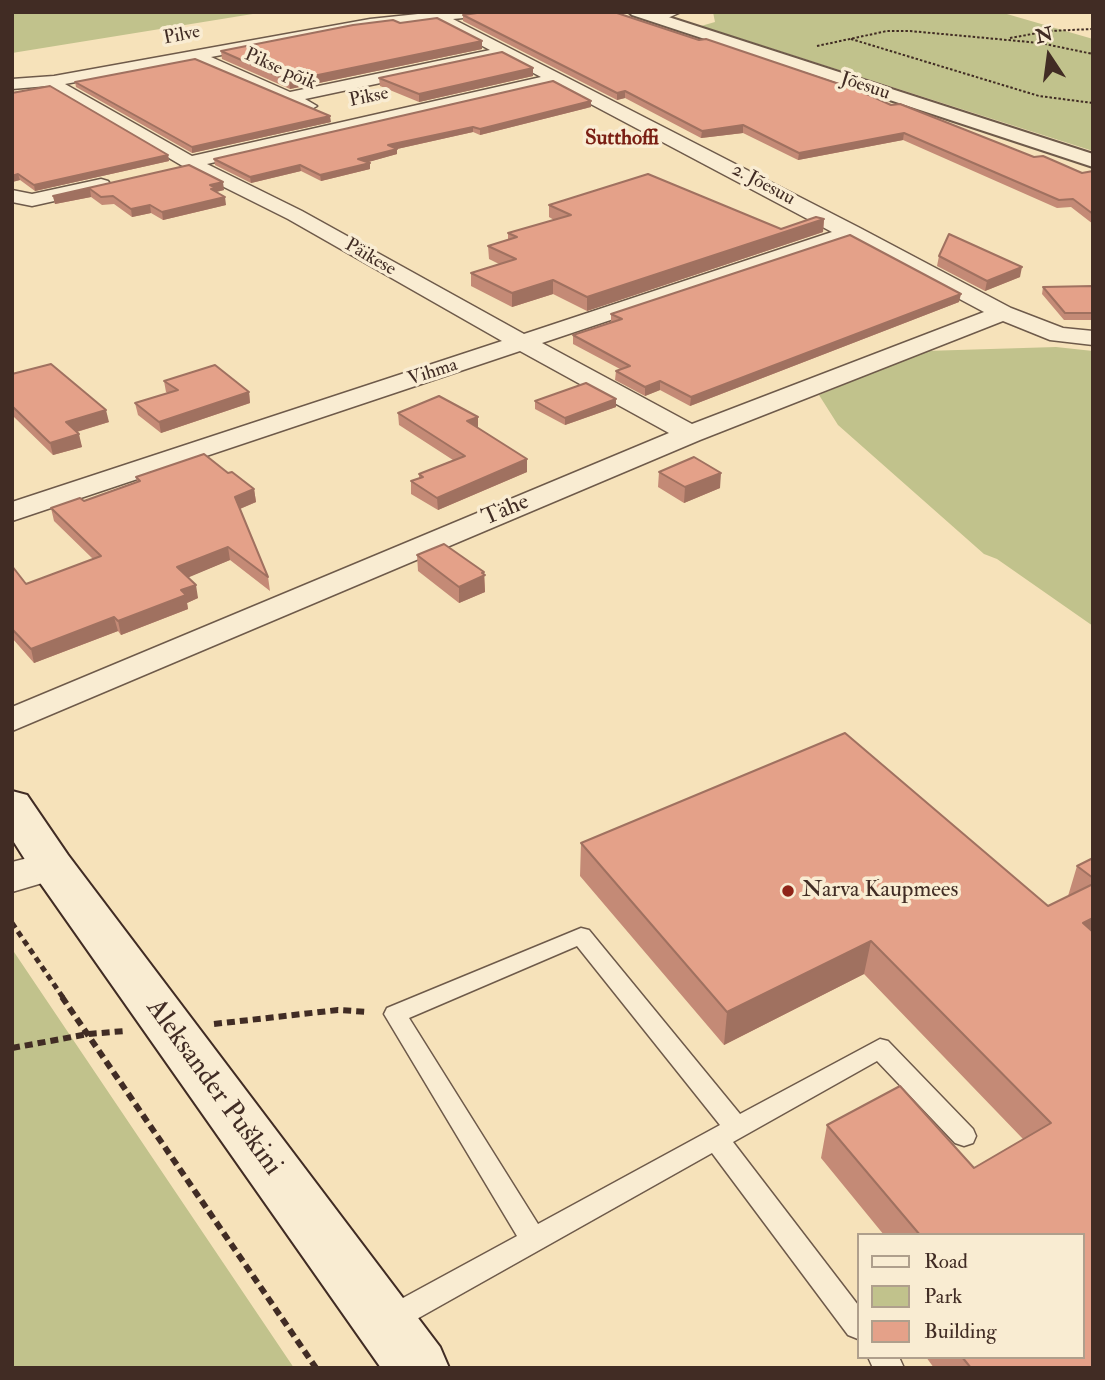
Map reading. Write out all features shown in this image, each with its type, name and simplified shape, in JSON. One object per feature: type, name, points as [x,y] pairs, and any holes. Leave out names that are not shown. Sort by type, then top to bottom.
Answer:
[{"type":"street","name":"Pilve","points":[[12,84],[54,83],[370,23],[484,12]]},
{"type":"street","name":"Jõesuu","points":[[637,12],[665,15],[1093,161]]},
{"type":"street","name":"2. Jõesuu","points":[[438,17],[853,232],[1003,313],[1059,335],[1093,338]]},
{"type":"street","name":"Pikse","points":[[289,97],[503,52]]},
{"type":"street","name":"Pikse põik","points":[[194,55],[350,124]]},
{"type":"street","name":"Pikse","points":[[168,170],[350,124],[558,78]]},
{"type":"street","points":[[12,92],[54,83]]},
{"type":"street","name":"Päikese","points":[[54,83],[192,163],[295,215],[386,268],[690,433]]},
{"type":"street","points":[[18,198],[39,200],[116,182]]},
{"type":"street","name":"Vihma","points":[[12,512],[853,232]]},
{"type":"street","name":"Tähe","points":[[12,720],[690,433],[1003,313]]},
{"type":"street","name":"Aleksander Puškini","points":[[12,805],[32,872],[418,1368]]},
{"type":"lane","points":[[534,1240],[395,1014],[582,936],[726,1133],[856,1323]]},
{"type":"lane","points":[[383,1323],[880,1048],[964,1136]]},
{"type":"path","points":[[1001,40],[1049,31],[1093,29]]},
{"type":"path","points":[[815,47],[897,31],[1040,43],[1093,54]]},
{"type":"path","points":[[849,39],[1039,96],[1093,103]]},
{"type":"path","points":[[12,923],[316,1368]]},
{"type":"green space","points":[[12,12],[265,12],[12,53]]},
{"type":"green space","points":[[713,12],[1000,12],[1093,39],[1093,151],[701,26],[715,22]]},
{"type":"green space","points":[[1056,347],[1093,351],[1093,626],[997,559],[984,554],[838,425],[819,395],[925,351]]},
{"type":"green space","points":[[12,949],[294,1368],[12,1368]]},
{"type":"building","points":[[484,12],[614,12],[699,40],[706,39],[860,91],[891,105],[900,104],[1034,157],[1043,156],[1082,173],[1093,171],[1093,214],[1073,199],[1059,200],[904,133],[799,153],[743,125],[702,131],[625,91],[617,93],[463,15]]},
{"type":"building","points":[[437,18],[482,41],[289,81],[221,51],[353,25]]},
{"type":"building","points":[[502,52],[533,68],[419,94],[379,78]]},
{"type":"building","points":[[195,59],[330,116],[192,147],[75,82]]},
{"type":"building","points":[[553,81],[591,101],[480,129],[473,127],[388,145],[397,149],[358,159],[370,163],[320,175],[300,165],[250,177],[214,159]]},
{"type":"building","points":[[50,86],[168,155],[34,185],[18,174],[12,176],[12,93]]},
{"type":"building","points":[[189,165],[223,182],[210,185],[216,188],[211,189],[225,197],[162,212],[150,205],[131,209],[113,196],[101,197],[90,189],[53,196]]},
{"type":"building","points":[[648,174],[781,229],[816,217],[824,219],[587,297],[553,280],[512,293],[471,273],[516,259],[488,246],[517,237],[508,233],[571,215],[549,205]]},
{"type":"building","points":[[949,234],[1022,267],[987,281],[939,256]]},
{"type":"building","points":[[850,235],[961,294],[691,397],[660,381],[645,387],[616,371],[630,366],[573,335],[622,319],[611,314]]},
{"type":"building","points":[[1093,286],[1093,313],[1065,313],[1043,287]]},
{"type":"building","points":[[51,364],[106,410],[66,422],[79,434],[50,443],[12,406],[12,374]]},
{"type":"building","points":[[215,365],[249,392],[159,422],[135,403],[178,390],[164,381]]},
{"type":"building","points":[[586,383],[616,399],[565,418],[535,401]]},
{"type":"building","points":[[439,396],[478,417],[467,421],[527,459],[437,498],[411,481],[423,477],[419,474],[465,456],[398,413]]},
{"type":"building","points":[[204,454],[254,489],[235,497],[268,577],[228,547],[177,567],[196,585],[181,590],[186,595],[118,621],[114,617],[31,649],[12,629],[12,566],[26,584],[101,556],[51,508],[80,498],[84,501],[140,481],[136,477]]},
{"type":"building","points":[[694,457],[721,473],[685,487],[659,472]]},
{"type":"building","points":[[444,544],[485,575],[459,587],[417,555]]},
{"type":"building","points":[[845,733],[1048,906],[1093,884],[1093,918],[1083,923],[1093,932],[1093,1368],[971,1368],[964,1359],[1084,1359],[1084,1233],[918,1233],[827,1125],[900,1086],[974,1168],[1051,1123],[871,941],[727,1012],[581,843]]},
{"type":"building","points":[[1093,858],[1093,878],[1077,866]]},
{"type":"place","name":"Narva Kaupmees","points":[[788,891]]},
{"type":"district","name":"Sutthoffi","points":[[622,139]]}]
